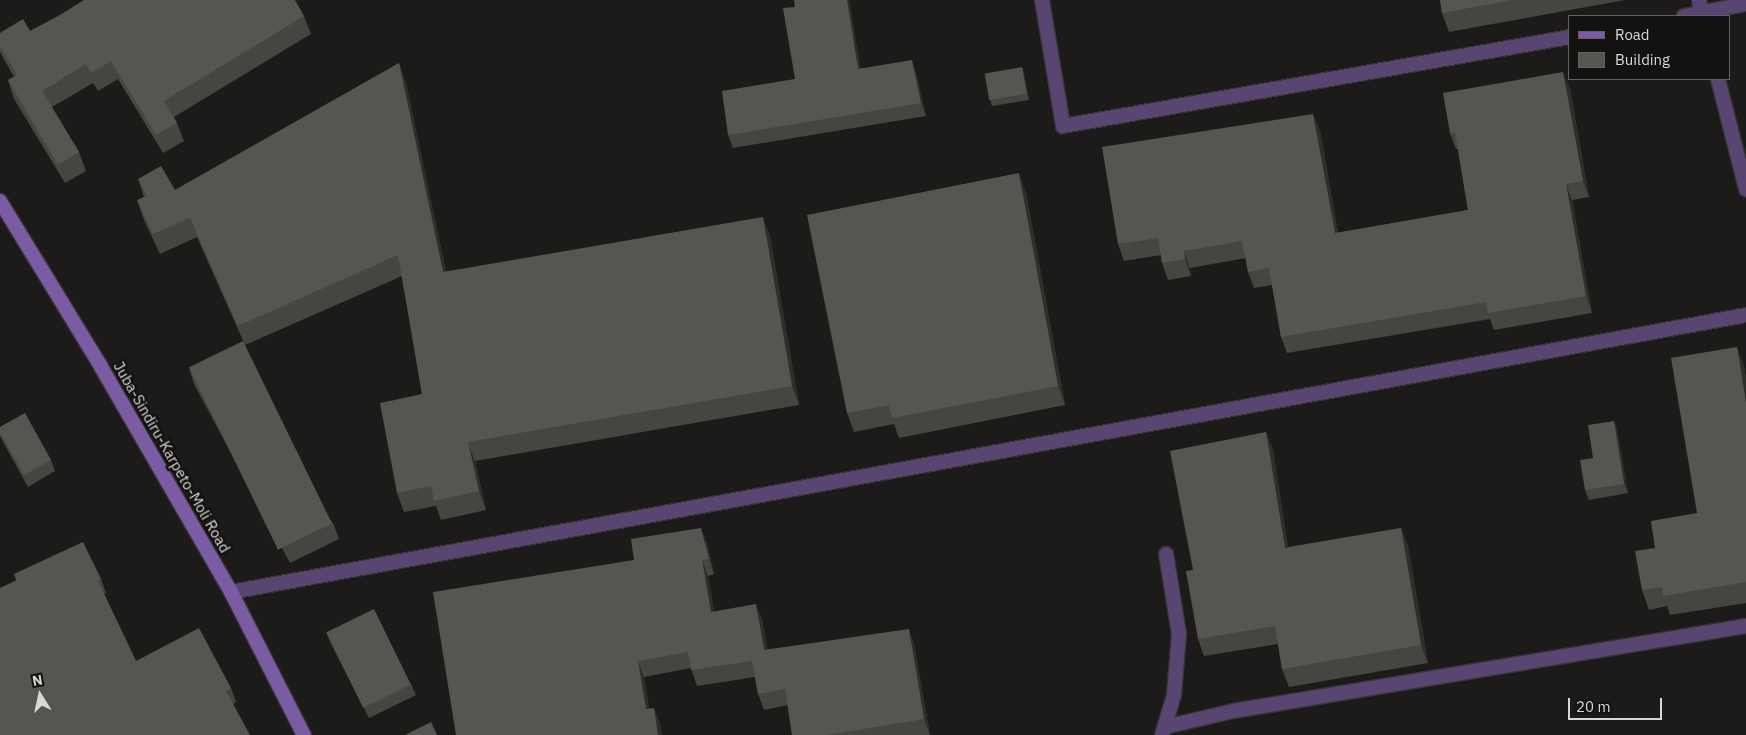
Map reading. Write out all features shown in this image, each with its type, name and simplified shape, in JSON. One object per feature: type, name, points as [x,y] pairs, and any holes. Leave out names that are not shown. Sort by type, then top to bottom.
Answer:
[{"type":"main road","name":"Juba-Sindiru-Karpeto-Moli Road","points":[[0,201],[100,365],[232,592],[304,735]]},
{"type":"street","points":[[1042,0],[1063,126],[1568,36]]},
{"type":"street","points":[[1687,15],[1701,10],[1746,4]]},
{"type":"street","points":[[1718,80],[1746,189]]},
{"type":"street","points":[[232,592],[1746,315]]},
{"type":"street","points":[[1163,731],[1174,695],[1179,634],[1166,554]]},
{"type":"street","points":[[1163,731],[1233,711],[1746,626]]},
{"type":"building","points":[[84,0],[295,0],[304,16],[164,101],[177,123],[156,135],[111,61],[91,73],[86,64],[42,91],[79,152],[58,165],[8,80],[17,75],[0,46],[0,33],[23,19],[30,31]]},
{"type":"building","points":[[794,0],[847,0],[858,69],[912,60],[921,103],[728,135],[722,91],[795,79],[783,8],[795,7]]},
{"type":"building","points":[[1440,0],[1512,0],[1442,13]]},
{"type":"building","points":[[399,63],[443,272],[763,217],[792,386],[468,442],[479,491],[434,501],[431,486],[397,493],[380,403],[422,394],[398,255],[238,326],[190,218],[153,234],[137,200],[147,196],[138,179],[161,166],[175,190]]},
{"type":"building","points":[[1022,67],[1027,94],[989,100],[985,74]]},
{"type":"building","points":[[1563,72],[1583,181],[1566,184],[1586,296],[1488,313],[1486,302],[1281,337],[1269,268],[1248,272],[1242,241],[1184,251],[1185,259],[1162,263],[1158,238],[1118,244],[1102,147],[1313,114],[1335,233],[1468,210],[1455,132],[1450,133],[1443,93]]},
{"type":"building","points":[[1019,173],[1058,386],[892,418],[889,405],[847,413],[807,215]]},
{"type":"building","points":[[243,341],[332,523],[278,550],[189,367]]},
{"type":"building","points":[[1737,347],[1746,403],[1746,582],[1663,596],[1662,587],[1642,590],[1635,551],[1655,548],[1651,521],[1697,513],[1671,358]]},
{"type":"building","points":[[25,413],[51,460],[24,475],[0,433],[0,427]]},
{"type":"building","points":[[1614,421],[1624,484],[1585,490],[1580,460],[1593,458],[1588,425]]},
{"type":"building","points":[[1266,432],[1285,548],[1401,528],[1421,645],[1282,669],[1275,626],[1198,639],[1186,571],[1193,570],[1170,451]]},
{"type":"building","points":[[701,528],[709,559],[702,560],[711,612],[756,604],[764,650],[909,629],[924,719],[827,735],[792,735],[785,689],[758,694],[752,661],[691,670],[688,652],[638,661],[646,709],[654,708],[658,735],[456,735],[433,592],[634,560],[631,539]]},
{"type":"building","points":[[83,542],[101,579],[98,581],[136,661],[199,628],[231,688],[226,691],[250,735],[0,735],[0,588],[17,580],[14,574]]},
{"type":"building","points":[[374,609],[411,684],[363,708],[326,632]]},
{"type":"building","points":[[431,722],[437,735],[405,735]]}]
